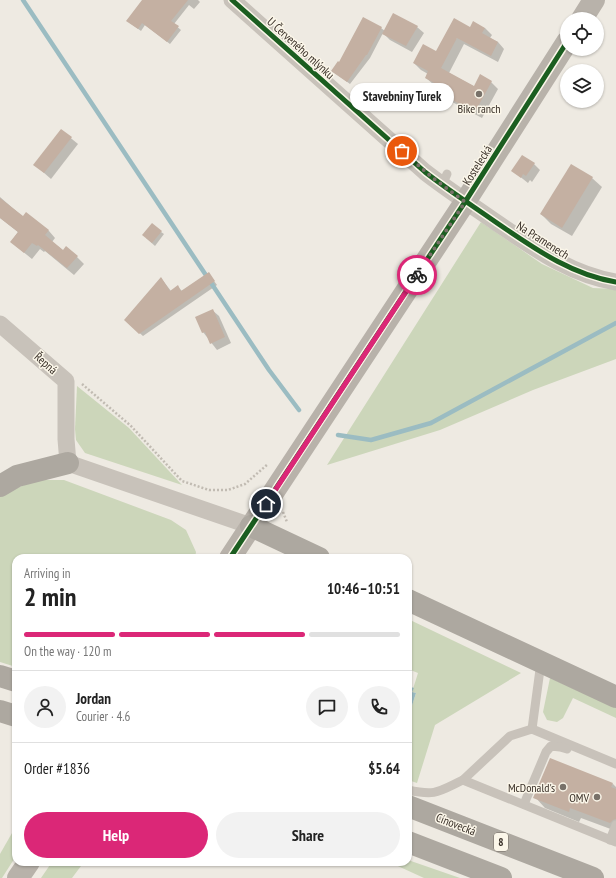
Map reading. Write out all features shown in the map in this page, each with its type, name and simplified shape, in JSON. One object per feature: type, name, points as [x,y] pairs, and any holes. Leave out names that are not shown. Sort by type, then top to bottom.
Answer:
[{"type":"highway","points":[[0,486],[17,476],[68,462]]},
{"type":"highway","points":[[251,526],[310,554]]},
{"type":"highway","points":[[412,602],[616,697]]},
{"type":"highway","points":[[0,676],[12,680]]},
{"type":"highway","points":[[0,711],[12,715]]},
{"type":"highway","name":"Cínovecká","points":[[412,808],[593,878]]},
{"type":"highway","points":[[412,844],[500,878]]},
{"type":"main road","points":[[586,12],[594,0]]},
{"type":"main road","name":"Kostelecká","points":[[233,554],[465,202],[560,53]]},
{"type":"main road","points":[[18,878],[26,866]]},
{"type":"street","name":"U Červeného mlýnku","points":[[236,2],[419,166],[444,179],[465,202]]},
{"type":"street","name":"Na Pramenech","points":[[465,202],[547,256],[573,269],[599,279],[616,282]]},
{"type":"street","name":"Řepná","points":[[0,324],[66,381],[66,439],[68,462]]},
{"type":"street","points":[[68,462],[251,526]]},
{"type":"lane","points":[[532,729],[541,662]]},
{"type":"lane","points":[[412,791],[426,794],[436,793],[463,780],[510,736],[532,729],[616,764]]},
{"type":"lane","points":[[524,804],[541,762],[551,746],[560,746],[606,764],[616,764]]},
{"type":"lane","points":[[463,780],[613,841],[616,825]]},
{"type":"path","points":[[66,381],[77,380],[125,421],[182,481],[209,490],[228,490],[245,484],[263,470]]},
{"type":"green space","points":[[481,222],[542,264],[593,288],[616,289],[616,359],[533,390],[440,430],[327,465]]},
{"type":"green space","points":[[77,386],[129,428],[182,485],[85,453],[76,440],[75,429]]},
{"type":"green space","points":[[35,480],[64,480],[171,520],[186,530],[196,554],[12,554],[12,666],[0,662],[0,496]]},
{"type":"green space","points":[[412,621],[521,673],[435,725],[417,783],[412,781],[412,706],[416,693],[412,692],[418,673],[412,671]]},
{"type":"green space","points":[[550,678],[616,708],[616,718],[573,698],[563,718],[557,722],[547,720],[543,712]]},
{"type":"green space","points":[[12,833],[12,862],[2,878],[0,878],[0,854]]},
{"type":"green space","points":[[412,861],[460,878],[424,878],[398,866],[412,866]]},
{"type":"green space","points":[[49,866],[81,866],[72,878],[41,878]]},
{"type":"water","points":[[412,692],[416,693],[412,706]]},
{"type":"building","points":[[142,0],[188,0],[171,21],[179,26],[167,42],[142,23],[138,29],[126,21]]},
{"type":"building","points":[[393,13],[418,26],[406,46],[382,34]]},
{"type":"building","points":[[363,17],[382,27],[367,55],[347,82],[331,71],[338,61],[339,62]]},
{"type":"building","points":[[454,18],[470,27],[473,21],[485,28],[482,33],[498,42],[491,56],[457,38],[441,68],[474,86],[480,74],[492,81],[475,112],[435,91],[438,85],[425,78],[428,71],[413,63],[423,44],[436,51]]},
{"type":"building","points":[[61,129],[72,137],[44,173],[33,165]]},
{"type":"building","points":[[522,155],[535,163],[526,176],[523,174],[521,178],[511,171]]},
{"type":"building","points":[[571,164],[593,177],[562,228],[540,214]]},
{"type":"building","points":[[0,198],[23,216],[26,212],[49,230],[45,235],[63,250],[66,246],[78,256],[67,268],[38,245],[37,246],[32,243],[24,253],[10,242],[18,232],[0,218]]},
{"type":"building","points":[[152,223],[162,231],[152,243],[142,235]]},
{"type":"building","points":[[209,272],[215,281],[139,334],[124,320],[161,277],[170,291],[178,285],[181,291]]},
{"type":"building","points":[[213,309],[225,337],[210,344],[205,332],[202,333],[195,317]]},
{"type":"building","points":[[550,758],[613,783],[611,787],[616,789],[616,819],[610,823],[570,808],[569,812],[533,798]]},
{"type":"waterway","points":[[23,0],[269,370],[299,410]]},
{"type":"waterway","points":[[338,435],[371,440],[431,423],[616,323]]},
{"type":"cycle path","points":[[232,0],[434,179],[539,251],[568,267],[599,278],[616,282]]},
{"type":"cycle path","points":[[233,554],[465,202],[560,53]]},
{"type":"way so far","points":[[402,151],[425,172],[465,202],[417,275]]},
{"type":"place","name":"Bike ranch","points":[[479,94]]},
{"type":"place","name":"Stavebniny Turek","points":[[402,151]]},
{"type":"place","name":"McDonald's","points":[[563,787]]},
{"type":"place","name":"OMV","points":[[597,797]]},
{"type":"route","points":[[266,504],[417,275]]}]
